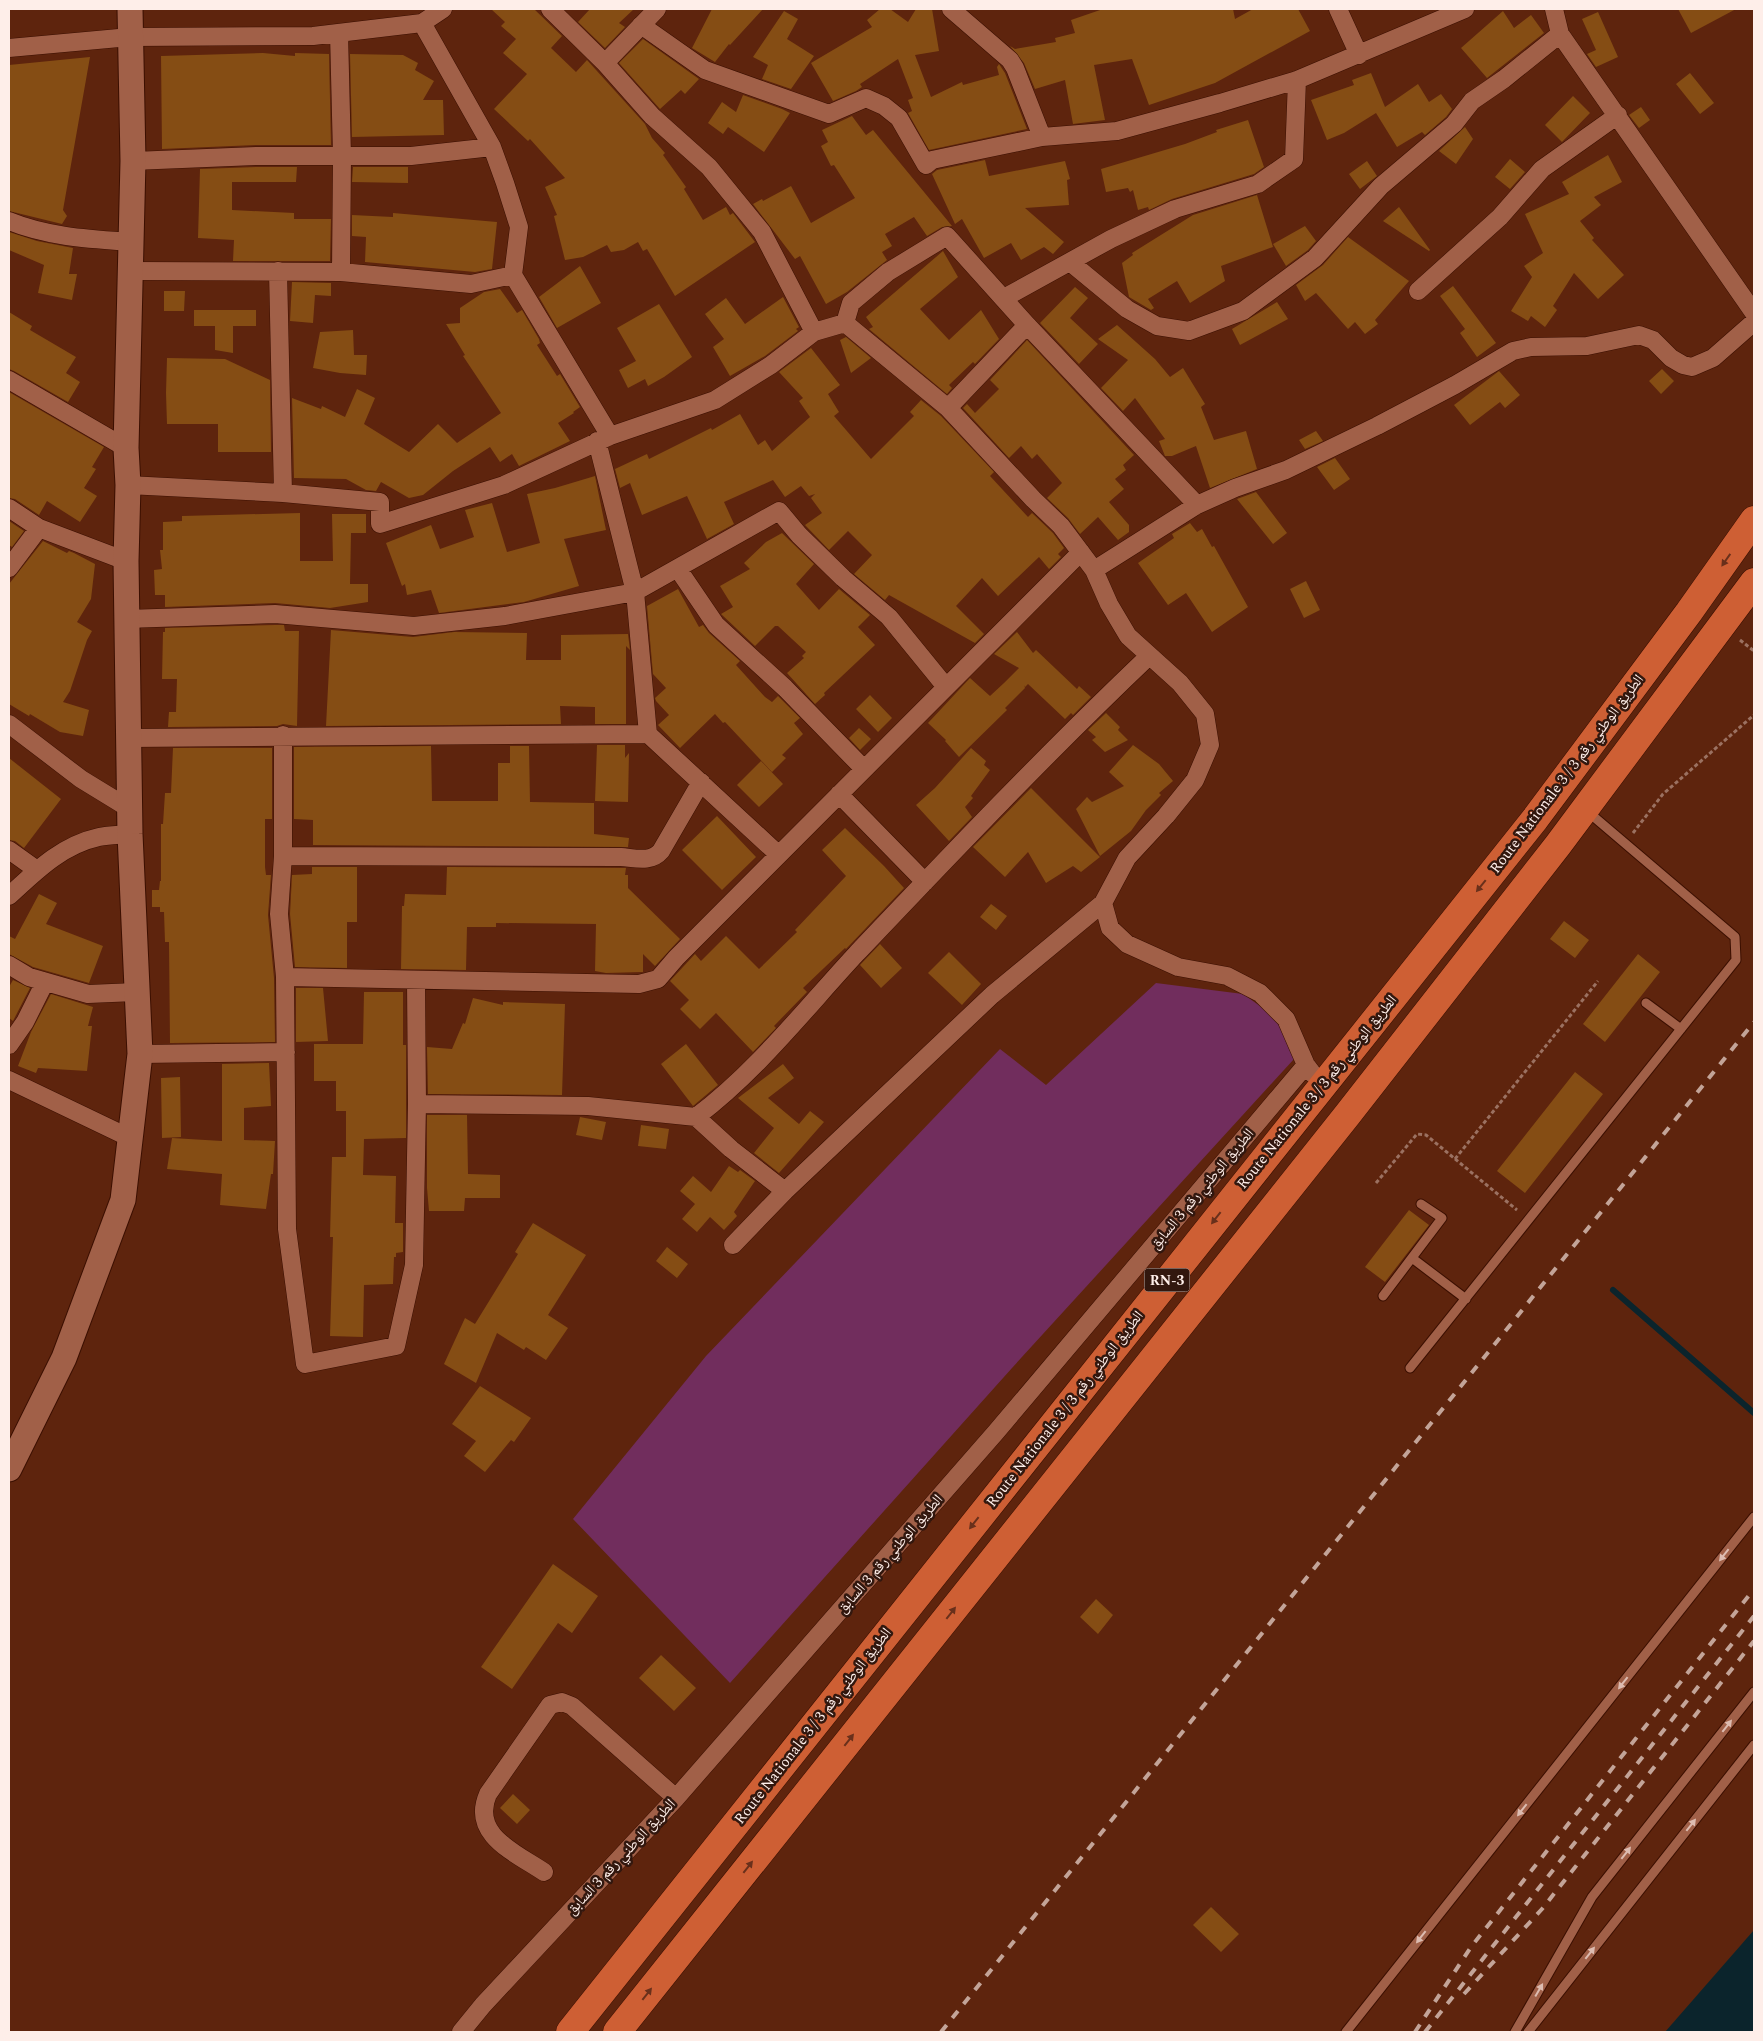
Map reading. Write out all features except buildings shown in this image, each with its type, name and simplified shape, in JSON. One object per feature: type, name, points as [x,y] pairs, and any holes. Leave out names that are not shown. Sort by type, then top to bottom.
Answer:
[{"type":"highway","name":"Route Nationale 3 / الطريق الوطني رقم 3","points":[[570,2032],[1240,1189],[1313,1076],[1535,819],[1690,612],[1754,520]]},
{"type":"highway","name":"RN-3","points":[[617,2032],[1268,1214],[1585,809],[1754,582]]},
{"type":"highway","points":[[1240,1189],[1268,1214]]},
{"type":"street","points":[[9,1469],[64,1358],[122,1200],[140,1054],[130,834],[126,619],[128,485],[126,448],[133,160],[130,9]]},
{"type":"street","points":[[9,48],[130,37],[313,36],[422,23],[444,9]]},
{"type":"street","points":[[550,9],[605,63],[652,116],[709,167],[762,232],[814,332]]},
{"type":"street","points":[[605,63],[657,9]]},
{"type":"street","points":[[951,9],[1010,60],[1015,68],[1042,137]]},
{"type":"street","points":[[1338,9],[1359,55]]},
{"type":"street","points":[[641,25],[705,70],[786,100],[829,114],[866,98],[884,106],[899,118],[926,164],[932,160],[1042,137],[1117,131],[1297,80],[1465,9]]},
{"type":"street","points":[[1554,9],[1560,34],[1754,312]]},
{"type":"street","points":[[422,23],[492,147],[506,183],[519,227],[513,275],[604,438],[636,592],[648,734]]},
{"type":"street","points":[[339,33],[342,156],[341,272]]},
{"type":"street","points":[[1070,262],[1127,309],[1157,326],[1189,331],[1243,310],[1315,258],[1381,186],[1454,124],[1472,101],[1504,79],[1560,34]]},
{"type":"street","points":[[1004,298],[1111,239],[1175,209],[1258,184],[1294,160],[1297,80]]},
{"type":"street","points":[[1418,292],[1500,217],[1542,169],[1618,115]]},
{"type":"street","points":[[133,160],[256,156],[411,156],[492,147]]},
{"type":"street","points":[[9,221],[30,230],[84,238],[132,242]]},
{"type":"street","points":[[845,323],[851,303],[888,272],[948,236],[1027,326],[1197,505]]},
{"type":"street","points":[[131,271],[341,272],[471,284],[513,275]]},
{"type":"street","points":[[278,271],[283,493]]},
{"type":"street","points":[[1094,570],[1197,505],[1235,488],[1286,470],[1369,430],[1456,385],[1513,351],[1531,347],[1587,346],[1639,335],[1654,340],[1671,358],[1683,365],[1692,367],[1713,358],[1754,322]]},
{"type":"street","points":[[128,485],[283,493],[380,502],[380,524],[504,485],[604,438],[715,400],[771,365],[814,332],[845,323]]},
{"type":"street","points":[[734,1244],[785,1191],[992,995],[1103,903],[1127,858],[1166,816],[1195,780],[1210,746],[1205,714],[1180,683],[1128,636],[1109,604],[1094,570],[1061,526],[1033,499],[948,408],[845,323]]},
{"type":"street","points":[[948,408],[1027,326]]},
{"type":"street","points":[[9,380],[126,448]]},
{"type":"street","points":[[9,508],[38,528],[126,561]]},
{"type":"street","points":[[126,619],[275,614],[414,626],[505,616],[636,592],[779,511],[805,541],[843,578],[889,617],[946,687]]},
{"type":"street","points":[[9,568],[38,528]]},
{"type":"street","points":[[286,977],[639,984],[658,980],[676,958],[1082,552]]},
{"type":"street","points":[[678,569],[716,625],[785,688],[864,769]]},
{"type":"street","points":[[696,1117],[722,1097],[753,1067],[925,882],[1072,728],[1149,656]]},
{"type":"street","points":[[9,724],[81,779],[130,810]]},
{"type":"street","points":[[129,738],[648,734],[779,855]]},
{"type":"street","points":[[283,736],[284,856],[280,914],[286,977],[287,1229],[305,1364],[396,1346],[414,1265],[417,1104],[416,980]]},
{"type":"street","points":[[284,856],[621,857],[651,859],[656,857],[661,851],[701,782]]},
{"type":"street","points":[[839,794],[925,882]]},
{"type":"street","points":[[9,896],[37,870],[70,846],[99,837],[130,834]]},
{"type":"street","points":[[9,850],[37,870]]},
{"type":"street","points":[[1103,903],[1110,928],[1127,944],[1178,967],[1227,976],[1260,992],[1286,1019],[1313,1076]]},
{"type":"street","points":[[9,965],[29,977],[88,994],[136,992]]},
{"type":"street","points":[[9,1045],[25,1022],[45,982]]},
{"type":"street","points":[[140,1054],[286,1052]]},
{"type":"street","name":"الطريق الوطني رقم 3 السابق","points":[[461,2032],[490,1998],[676,1798],[996,1432],[1313,1076]]},
{"type":"street","points":[[9,1080],[130,1138]]},
{"type":"street","points":[[417,1104],[588,1106],[696,1117],[731,1149],[785,1191]]},
{"type":"street","points":[[544,1872],[492,1836],[484,1820],[483,1811],[488,1794],[546,1708],[550,1705],[562,1702],[572,1706],[676,1798]]},
{"type":"lane","points":[[1410,1368],[1736,960],[1735,937],[1585,809]]},
{"type":"lane","points":[[1646,1003],[1681,1029]]},
{"type":"lane","points":[[1383,1296],[1442,1218],[1421,1204]]},
{"type":"lane","points":[[1412,1258],[1466,1299]]},
{"type":"lane","points":[[1346,2032],[1754,1517]]},
{"type":"lane","points":[[1515,2032],[1592,1897],[1754,1692]]},
{"type":"lane","points":[[1528,2032],[1754,1745]]},
{"type":"path","points":[[1625,844],[1663,794],[1754,715]]},
{"type":"path","points":[[1455,1159],[1598,981]]},
{"type":"path","points":[[1376,1183],[1418,1134],[1426,1135],[1517,1210]]},
{"type":"shaded area","points":[[1156,983],[1243,994],[1280,1020],[1294,1059],[1012,1368],[730,1683],[573,1519],[706,1356],[1000,1049],[1046,1085]]},
{"type":"water","points":[[1754,1930],[1754,2032],[1665,2032]]},
{"type":"waterway","points":[[1613,1290],[1754,1413]]},
{"type":"railway","points":[[941,2032],[1754,1022]]},
{"type":"railway","points":[[1415,2032],[1471,1947],[1754,1589]]},
{"type":"railway","points":[[1425,2032],[1754,1616]]},
{"type":"railway","points":[[1464,1994],[1542,1909],[1754,1641]]}]
